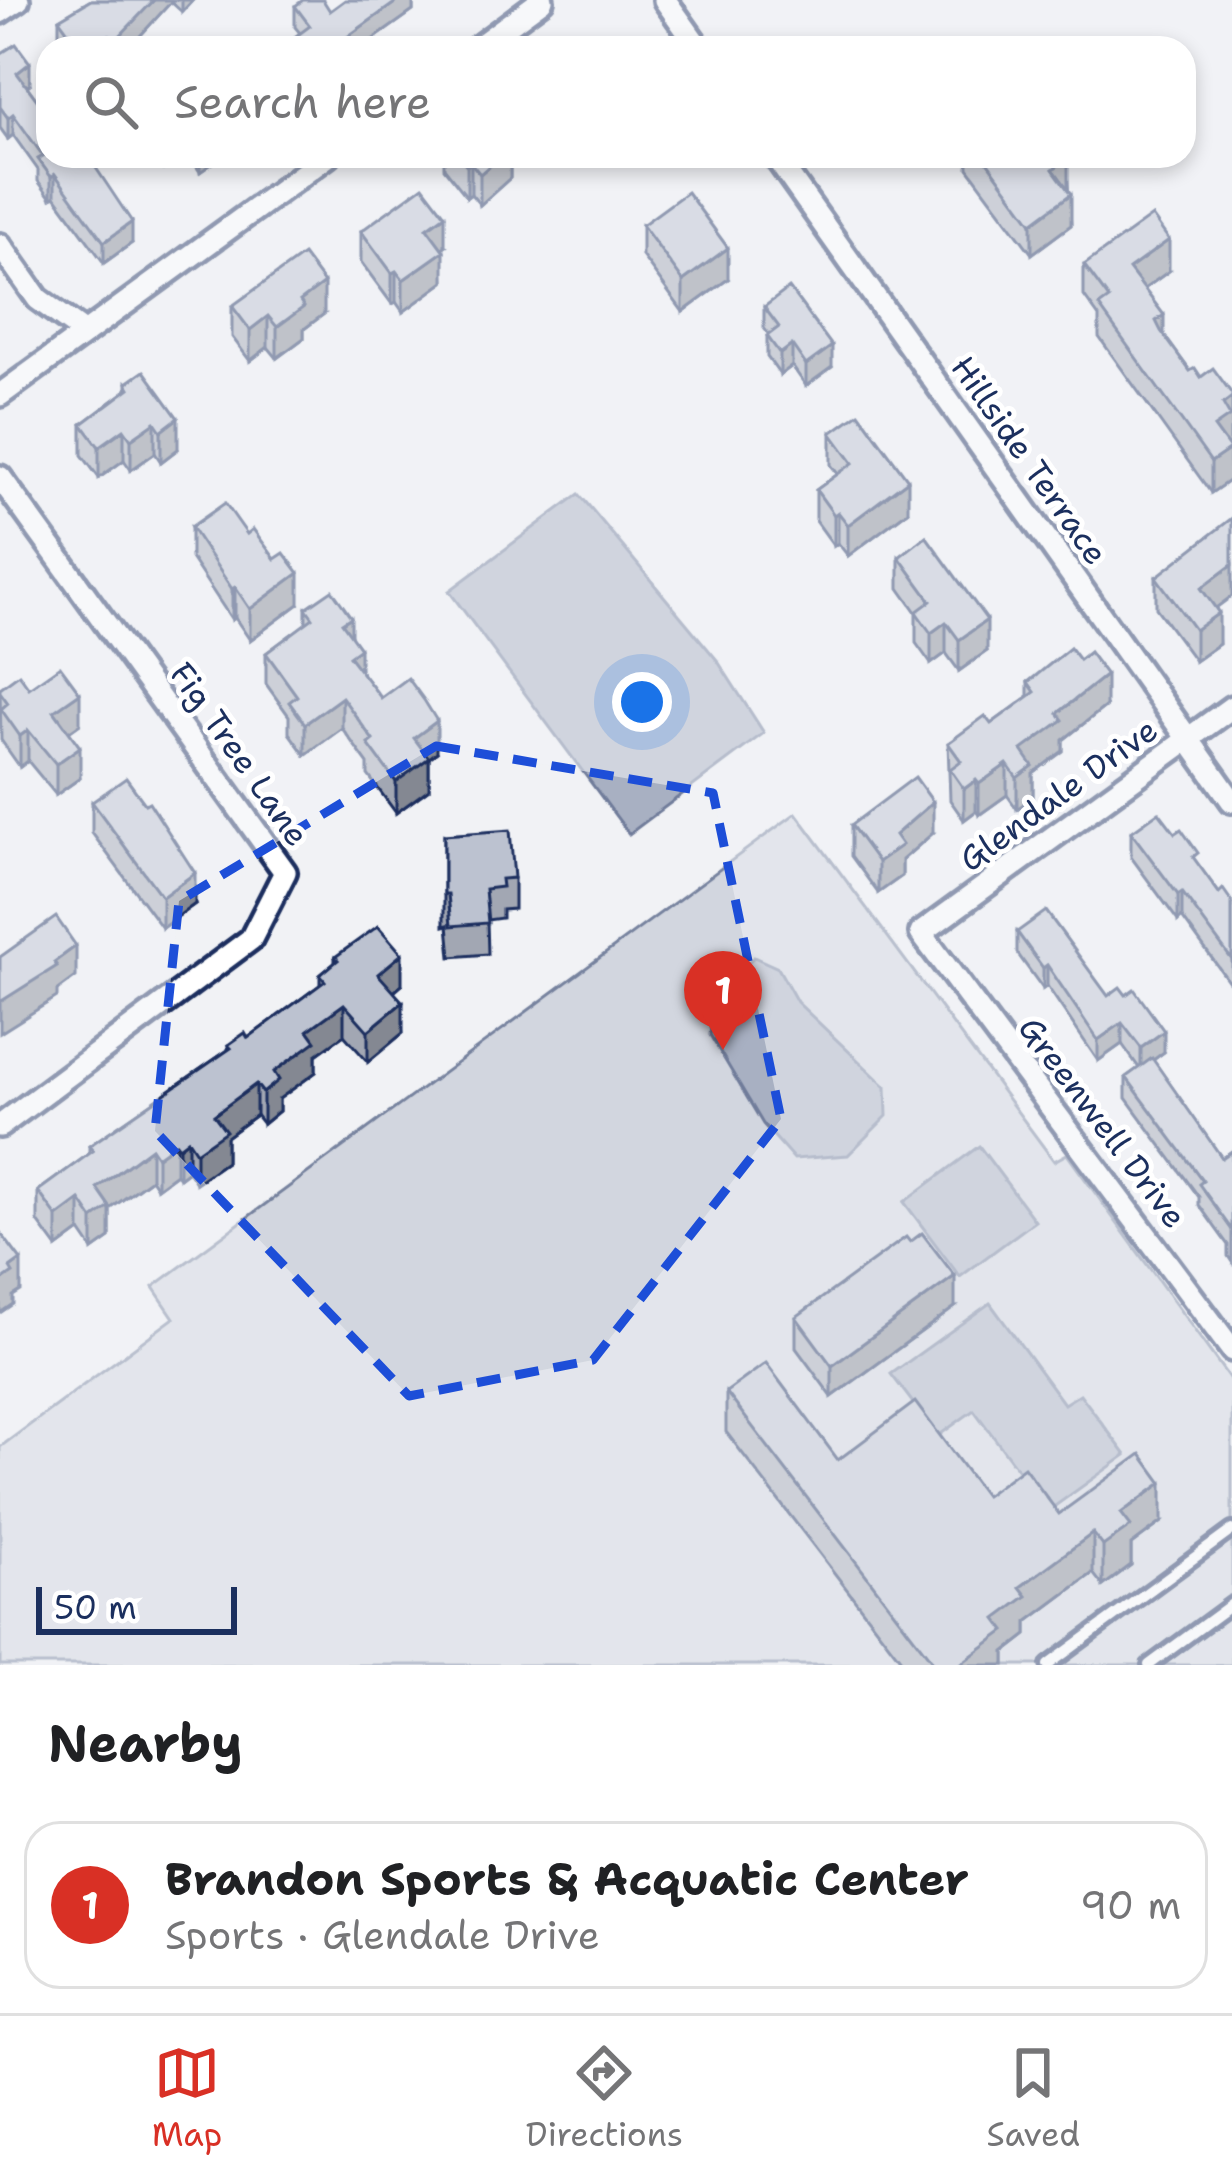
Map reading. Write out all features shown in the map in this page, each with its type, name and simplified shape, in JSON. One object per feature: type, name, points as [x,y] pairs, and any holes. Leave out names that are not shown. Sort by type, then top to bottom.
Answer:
[{"type":"street","points":[[0,12],[17,0]]},
{"type":"street","points":[[492,36],[542,0]]},
{"type":"street","points":[[665,0],[690,36]]},
{"type":"street","points":[[0,394],[312,168]]},
{"type":"street","name":"Hillside Terrace","points":[[783,168],[1232,801]]},
{"type":"street","points":[[0,244],[38,298],[85,333]]},
{"type":"street","name":"Fig Tree Lane","points":[[0,477],[285,872],[250,939],[0,1126]]},
{"type":"street","name":"Glendale Drive","points":[[921,933],[1232,707]]},
{"type":"street","name":"Greenwell Drive","points":[[921,933],[1232,1350]]},
{"type":"lane","points":[[1048,1665],[1232,1530]]},
{"type":"lane","points":[[1149,1665],[1232,1604]]},
{"type":"lane","points":[[1067,1652],[1077,1665]]},
{"type":"highlighted area","points":[[436,746],[713,793],[781,1119],[593,1360],[409,1396],[155,1131],[179,901]]},
{"type":"shaded area","points":[[796,813],[1054,1161],[1067,1154],[1232,1382],[1232,1665],[0,1665],[0,1447],[174,1318],[153,1287]]},
{"type":"water","points":[[579,494],[717,660],[764,733],[629,834],[449,591]]},
{"type":"water","points":[[754,957],[778,968],[797,1002],[886,1087],[887,1116],[848,1155],[794,1159],[763,1124],[710,1035],[716,989]]},
{"type":"water","points":[[979,1146],[1035,1221],[960,1277],[904,1202]]},
{"type":"water","points":[[990,1303],[1064,1404],[1080,1394],[1126,1455],[1048,1511],[974,1410],[938,1436],[891,1374]]},
{"type":"building","points":[[91,0],[154,0],[120,36],[71,36],[59,19]]},
{"type":"building","points":[[303,0],[323,0],[330,11],[345,0],[399,0],[348,36],[296,36],[310,26],[295,6]]},
{"type":"building","points":[[16,44],[30,63],[17,73],[36,99],[36,146],[13,114],[8,118],[0,107],[0,54]]},
{"type":"building","points":[[44,168],[96,168],[132,222],[104,242],[55,174],[51,177]]},
{"type":"building","points":[[992,168],[1054,168],[1071,194],[1032,223]]},
{"type":"building","points":[[423,186],[445,215],[427,228],[444,251],[403,280],[396,271],[392,273],[361,231]]},
{"type":"building","points":[[687,192],[728,248],[683,281],[642,225]]},
{"type":"building","points":[[1152,216],[1169,240],[1129,269],[1164,315],[1156,321],[1190,371],[1195,368],[1201,377],[1213,368],[1232,394],[1223,404],[1230,416],[1214,427],[1230,449],[1211,462],[1099,306],[1109,299],[1084,265]]},
{"type":"building","points":[[303,255],[324,283],[300,301],[304,307],[277,327],[268,316],[250,330],[232,306]]},
{"type":"building","points":[[789,288],[832,346],[806,365],[792,345],[780,354],[767,336],[779,327],[764,307]]},
{"type":"building","points":[[144,371],[178,418],[161,431],[155,422],[131,439],[124,429],[99,447],[82,424],[130,388],[127,383]]},
{"type":"building","points":[[859,413],[908,480],[848,525],[816,490],[853,463],[831,433]]},
{"type":"building","points":[[225,503],[247,534],[253,529],[275,559],[284,553],[299,573],[250,609],[191,527]]},
{"type":"building","points":[[1232,518],[1232,565],[1201,588],[1219,613],[1195,630],[1156,577]]},
{"type":"building","points":[[926,536],[987,620],[959,640],[946,622],[931,633],[916,612],[931,601],[899,557]]},
{"type":"building","points":[[332,590],[351,617],[342,623],[360,648],[349,656],[381,698],[408,678],[437,721],[414,738],[429,758],[396,782],[342,697],[305,724],[289,702],[297,696],[266,653],[313,618],[306,608]]},
{"type":"building","points":[[1070,648],[1079,660],[1089,652],[1106,675],[1058,713],[1063,720],[1022,750],[1033,766],[1017,778],[1007,764],[964,789],[950,769],[961,761],[948,743],[985,716],[991,724],[1035,692],[1028,682]]},
{"type":"building","points":[[60,666],[80,693],[54,711],[80,747],[56,764],[28,730],[20,736],[1,709],[8,703],[0,688],[19,674],[29,688]]},
{"type":"building","points":[[915,777],[933,802],[895,835],[902,845],[878,862],[851,825]]},
{"type":"building","points":[[126,778],[145,804],[149,802],[195,873],[162,897],[92,802]]},
{"type":"building","points":[[1159,812],[1175,833],[1181,829],[1198,853],[1193,857],[1219,893],[1223,889],[1232,902],[1232,960],[1131,832]]},
{"type":"building","points":[[510,830],[514,878],[501,879],[502,887],[485,889],[488,923],[451,926],[448,894],[444,894],[444,835]]},
{"type":"building","points":[[1046,911],[1108,996],[1120,987],[1126,995],[1134,989],[1164,1031],[1141,1048],[1122,1023],[1098,1040],[1047,965],[1043,968],[1017,932]]},
{"type":"building","points":[[56,917],[76,946],[54,962],[57,966],[0,1002],[0,957]]},
{"type":"building","points":[[378,926],[402,954],[378,974],[403,1002],[368,1031],[344,1004],[308,1030],[316,1041],[274,1072],[279,1080],[263,1093],[256,1084],[214,1115],[226,1131],[196,1152],[188,1140],[157,1157],[151,1148],[97,1188],[110,1207],[93,1219],[80,1200],[57,1217],[38,1191],[93,1151],[89,1146],[325,981],[320,975],[338,960],[335,957]]},
{"type":"building","points":[[1152,1058],[1222,1158],[1232,1151],[1232,1230],[1199,1184],[1203,1181],[1126,1077]]},
{"type":"building","points":[[0,1232],[21,1260],[0,1282]]},
{"type":"building","points":[[922,1233],[955,1276],[832,1366],[796,1317],[906,1237],[910,1242]]},
{"type":"building","points":[[766,1363],[838,1460],[915,1402],[985,1496],[1024,1467],[1059,1514],[1141,1454],[1162,1483],[1121,1513],[1131,1526],[1103,1546],[1093,1533],[1020,1587],[1027,1596],[996,1619],[1005,1631],[959,1665],[935,1665],[726,1392]]},
{"type":"place","name":"Brandon Sports & Acquatic Center","points":[[723,1050]]}]
